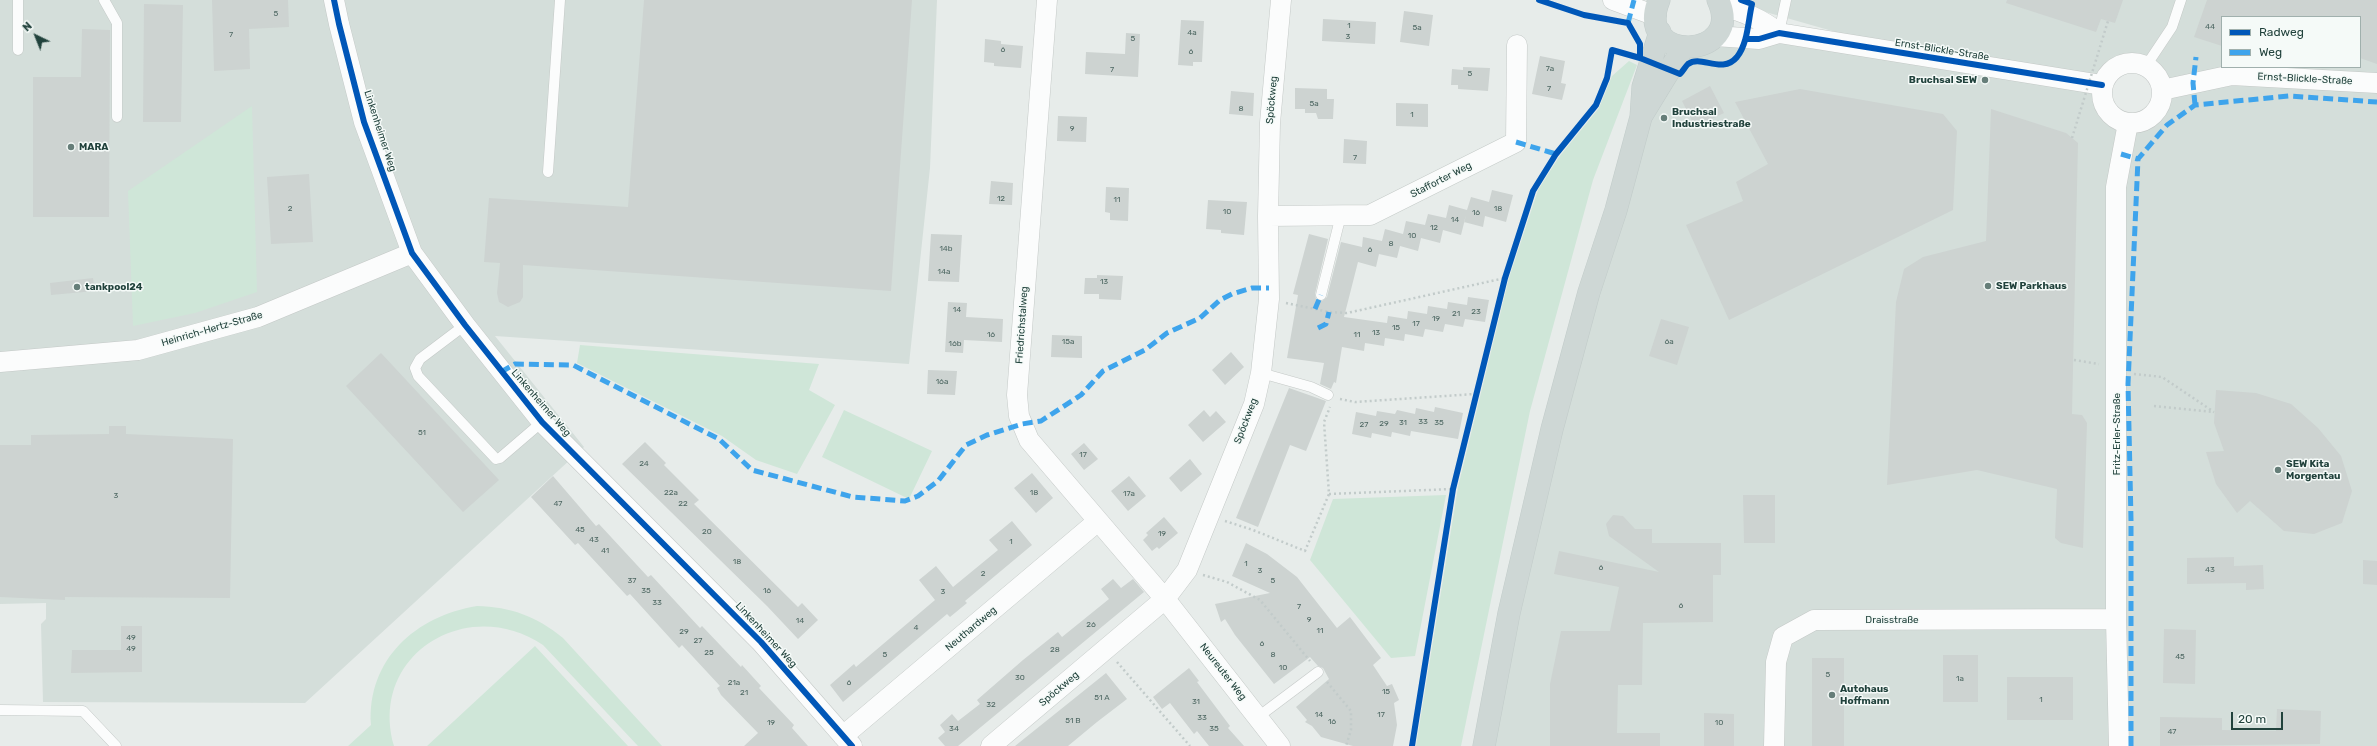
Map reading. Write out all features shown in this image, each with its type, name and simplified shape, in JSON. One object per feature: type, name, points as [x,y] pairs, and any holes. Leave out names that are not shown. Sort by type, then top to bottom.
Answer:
[{"type":"main road","points":[[1659,16],[1667,40],[1683,48],[1696,48],[1715,36],[1720,27],[1722,16],[1719,2]]},
{"type":"main road","points":[[1484,746],[1508,613],[1552,429],[1589,292],[1616,210],[1641,117],[1643,87],[1659,16]]},
{"type":"main road","points":[[1641,117],[1683,48]]},
{"type":"street","name":"Linkenheimer Weg","points":[[334,0],[338,24],[364,122],[412,253],[465,325],[542,422],[761,642],[847,741]]},
{"type":"street","name":"Friedrichstalweg","points":[[1047,0],[1016,395],[1018,416],[1029,440],[1164,599]]},
{"type":"street","name":"Spöckweg","points":[[991,746],[1106,650],[1164,599],[1187,570],[1254,404],[1261,373],[1269,299],[1268,216],[1270,122],[1281,0]]},
{"type":"street","points":[[1614,0],[1659,16]]},
{"type":"street","name":"Ernst-Blickle-Straße","points":[[1719,2],[1750,13],[1764,21],[1779,33]]},
{"type":"street","name":"Ernst-Blickle-Straße","points":[[1715,36],[1759,39],[1779,33],[2102,85]]},
{"type":"street","name":"Stafforter Weg","points":[[1268,216],[1370,215],[1516,142],[1517,45]]},
{"type":"street","points":[[2136,62],[2146,66],[2157,75],[2162,90],[2161,103],[2152,116],[2141,122],[2128,123],[2115,118],[2106,109],[2102,98],[2102,85],[2108,74],[2116,67],[2126,63],[2136,62]]},
{"type":"street","name":"Ernst-Blickle-Straße","points":[[2162,90],[2232,75],[2377,83]]},
{"type":"street","name":"Fritz-Erler-Straße","points":[[2119,746],[2116,619],[2116,187],[2128,123]]},
{"type":"street","name":"Heinrich-Hertz-Straße","points":[[0,362],[138,350],[258,317],[412,253]]},
{"type":"street","name":"Neuthardweg","points":[[847,741],[1098,522]]},
{"type":"street","name":"Neureuter Weg","points":[[1164,599],[1280,746]]},
{"type":"street","name":"Draisstraße","points":[[1774,746],[1776,662],[1783,637],[1814,620],[2116,619]]},
{"type":"lane","points":[[18,0],[18,50]]},
{"type":"lane","points":[[104,0],[117,23],[117,117]]},
{"type":"lane","points":[[548,172],[560,0]]},
{"type":"lane","points":[[1779,33],[1786,0]]},
{"type":"lane","points":[[2146,66],[2172,27],[2181,0]]},
{"type":"lane","points":[[1321,295],[1341,216]]},
{"type":"lane","points":[[465,325],[420,359],[415,368],[418,376],[496,459],[500,458],[542,422]]},
{"type":"lane","points":[[1261,373],[1309,387],[1330,396]]},
{"type":"lane","points":[[1258,717],[1318,672]]},
{"type":"lane","points":[[0,710],[83,711],[116,746]]},
{"type":"path","points":[[2072,138],[2108,21]]},
{"type":"path","points":[[1269,299],[1329,312],[1347,313],[1505,278]]},
{"type":"path","points":[[2074,360],[2106,365],[2106,373],[2162,377],[2214,412],[2154,406]]},
{"type":"path","points":[[1208,516],[1253,530],[1305,551],[1329,494],[1324,422],[1330,396],[1355,402],[1475,394]]},
{"type":"path","points":[[1329,494],[1453,489]]},
{"type":"path","points":[[1187,570],[1227,582],[1260,600],[1351,711],[1351,730],[1346,746]]},
{"type":"path","points":[[1106,650],[1190,746]]},
{"type":"shaded area","points":[[0,0],[937,0],[930,168],[909,364],[495,336],[584,447],[305,703],[43,702],[41,624],[46,619],[46,603],[0,604]]},
{"type":"shaded area","points":[[1733,0],[2377,0],[2377,80],[2166,86],[2160,75],[2142,62],[2117,63],[2098,84],[1913,54],[1734,3]]},
{"type":"shaded area","points":[[1730,26],[2098,86],[2097,98],[2102,111],[2112,121],[2125,127],[2143,124],[2157,113],[2165,93],[2233,76],[2377,85],[2377,746],[1484,746],[1532,515],[1671,52]]},
{"type":"green space","points":[[1629,61],[1637,65],[1593,180],[1530,411],[1461,746],[1416,746],[1458,487],[1509,278],[1538,190],[1559,157],[1599,108],[1612,76]]},
{"type":"green space","points":[[252,106],[257,292],[195,313],[133,326],[128,191]]},
{"type":"green space","points":[[580,345],[819,364],[809,390],[835,405],[797,474],[756,460],[722,436],[577,363]]},
{"type":"green space","points":[[844,410],[932,451],[909,499],[822,457]]},
{"type":"green space","points":[[1446,495],[1415,656],[1391,658],[1310,560],[1333,499]]},
{"type":"green space","points":[[477,606],[501,608],[523,614],[553,630],[563,638],[662,746],[638,746],[543,645],[514,631],[484,626],[456,631],[430,642],[410,661],[396,685],[390,713],[394,746],[348,746],[371,725],[372,701],[377,680],[387,661],[400,644],[416,631],[434,620],[455,611]]},
{"type":"green space","points":[[535,646],[628,746],[427,746]]},
{"type":"building","points":[[212,0],[288,0],[289,27],[249,29],[250,69],[214,71]]},
{"type":"building","points":[[644,0],[912,0],[891,291],[523,265],[523,297],[520,302],[508,307],[499,302],[497,293],[500,263],[484,262],[489,198],[628,207]]},
{"type":"building","points":[[2007,0],[2123,0],[2115,23],[2101,19],[2096,32],[2006,3]]},
{"type":"building","points":[[2207,0],[2377,0],[2377,64],[2361,58],[2361,16],[2221,16],[2221,46],[2194,37]]},
{"type":"building","points":[[144,4],[183,5],[181,122],[143,122]]},
{"type":"building","points":[[1404,11],[1433,15],[1429,46],[1400,42]]},
{"type":"building","points":[[1323,19],[1376,22],[1375,44],[1322,41]]},
{"type":"building","points":[[1181,20],[1204,21],[1202,62],[1193,62],[1193,66],[1178,65]]},
{"type":"building","name":"MARA","points":[[82,29],[110,30],[109,217],[33,217],[33,77],[81,77]]},
{"type":"building","points":[[1126,33],[1140,34],[1138,77],[1085,74],[1086,52],[1125,54]]},
{"type":"building","points":[[985,39],[1001,41],[1001,44],[1023,46],[1021,68],[994,66],[994,63],[984,62]]},
{"type":"building","points":[[1540,56],[1565,61],[1561,83],[1566,84],[1562,100],[1532,94]]},
{"type":"building","points":[[1463,67],[1490,68],[1488,91],[1458,89],[1458,85],[1451,85],[1452,69],[1463,70]]},
{"type":"building","points":[[1710,86],[1724,113],[1695,127],[1682,101]]},
{"type":"building","points":[[1295,88],[1327,89],[1327,99],[1334,99],[1333,119],[1318,119],[1316,113],[1305,113],[1305,109],[1295,109]]},
{"type":"building","points":[[1800,89],[1943,114],[1957,131],[1953,210],[1729,320],[1686,225],[1743,201],[1736,182],[1768,164],[1735,102]]},
{"type":"building","points":[[1231,91],[1254,93],[1253,116],[1229,114]]},
{"type":"building","points":[[1396,103],[1428,104],[1428,127],[1396,126]]},
{"type":"building","name":"SEW Parkhaus","points":[[1991,109],[2066,133],[2078,143],[2072,414],[2082,415],[2087,423],[2083,548],[2061,543],[2055,538],[2057,489],[1977,470],[1887,485],[1896,302],[1904,269],[1923,257],[1986,241]]},
{"type":"building","points":[[1058,116],[1087,117],[1086,142],[1057,141]]},
{"type":"building","points":[[1344,139],[1367,141],[1366,164],[1343,163]]},
{"type":"building","points":[[309,174],[313,242],[271,244],[267,177]]},
{"type":"building","points":[[991,181],[1013,183],[1012,205],[989,204]]},
{"type":"building","points":[[1106,187],[1129,188],[1128,221],[1110,220],[1110,213],[1105,212]]},
{"type":"building","points":[[1492,190],[1513,195],[1506,222],[1485,216],[1483,227],[1464,222],[1461,235],[1443,230],[1440,243],[1421,238],[1418,251],[1400,246],[1397,258],[1379,254],[1376,267],[1358,262],[1344,317],[1387,323],[1388,316],[1407,319],[1408,311],[1427,314],[1428,306],[1447,309],[1448,302],[1467,305],[1468,297],[1489,300],[1485,322],[1465,319],[1463,327],[1445,324],[1443,332],[1425,329],[1423,337],[1405,334],[1404,341],[1385,338],[1384,346],[1365,343],[1364,351],[1342,347],[1336,383],[1334,382],[1331,389],[1320,384],[1324,363],[1287,358],[1298,295],[1293,294],[1309,234],[1328,239],[1315,294],[1316,299],[1322,301],[1327,297],[1341,242],[1362,247],[1363,237],[1382,241],[1385,229],[1403,234],[1406,221],[1425,225],[1428,214],[1446,218],[1449,205],[1467,210],[1471,197],[1489,202]]},
{"type":"building","points":[[1208,200],[1247,202],[1244,235],[1221,233],[1221,230],[1206,229]]},
{"type":"building","points":[[931,234],[962,235],[959,282],[928,281]]},
{"type":"building","points":[[1097,275],[1123,276],[1121,300],[1099,299],[1099,294],[1084,294],[1085,278],[1097,278]]},
{"type":"building","name":"tankpool24","points":[[93,278],[95,291],[51,295],[50,283]]},
{"type":"building","points":[[948,302],[967,303],[966,317],[1003,319],[1002,342],[964,340],[963,353],[945,352]]},
{"type":"building","points":[[1661,319],[1689,327],[1677,365],[1649,356]]},
{"type":"building","points":[[1052,335],[1082,336],[1082,358],[1051,357]]},
{"type":"building","points":[[1231,352],[1244,367],[1225,385],[1212,370]]},
{"type":"building","points":[[381,353],[499,480],[463,512],[346,386]]},
{"type":"building","points":[[928,370],[957,371],[955,395],[927,394]]},
{"type":"building","points":[[1289,388],[1326,401],[1306,451],[1290,445],[1258,527],[1236,518]]},
{"type":"building","name":"SEW Kita Morgentau","points":[[2216,390],[2256,393],[2291,404],[2318,428],[2341,456],[2352,491],[2342,523],[2314,534],[2284,531],[2250,501],[2237,513],[2216,484],[2206,452],[2224,451],[2214,423]]},
{"type":"building","points":[[1435,407],[1463,413],[1458,439],[1411,431],[1410,436],[1392,432],[1391,437],[1372,433],[1371,438],[1352,434],[1356,412],[1376,416],[1377,411],[1395,414],[1397,410],[1415,414],[1416,408],[1434,412]]},
{"type":"building","points":[[1204,410],[1210,417],[1216,411],[1226,422],[1203,442],[1188,425]]},
{"type":"building","points":[[109,426],[126,426],[126,434],[233,439],[230,598],[65,597],[65,600],[0,597],[0,445],[31,445],[31,435],[109,434]]},
{"type":"building","points":[[645,442],[666,463],[664,465],[699,500],[694,504],[798,607],[802,603],[818,620],[798,639],[767,606],[622,464]]},
{"type":"building","points":[[1084,443],[1098,459],[1084,470],[1071,454]]},
{"type":"building","points":[[1190,459],[1202,474],[1181,492],[1169,478]]},
{"type":"building","points":[[1032,473],[1053,498],[1036,513],[1014,488]]},
{"type":"building","points":[[553,476],[596,526],[599,524],[648,577],[651,575],[700,628],[702,626],[741,667],[742,665],[761,686],[759,688],[794,725],[792,728],[808,746],[744,746],[758,733],[721,695],[717,688],[720,686],[682,645],[679,648],[630,594],[627,596],[578,543],[575,545],[531,497]]},
{"type":"building","points":[[1129,476],[1146,496],[1128,511],[1111,491]]},
{"type":"building","points":[[1743,495],[1775,495],[1775,543],[1744,543]]},
{"type":"building","points":[[1613,515],[1623,516],[1635,529],[1652,529],[1652,543],[1721,543],[1721,575],[1713,575],[1713,622],[1643,623],[1642,685],[1618,685],[1617,733],[1660,733],[1660,746],[1550,746],[1550,684],[1561,631],[1610,631],[1619,587],[1554,574],[1559,551],[1659,572],[1609,536],[1606,524]]},
{"type":"building","points":[[1164,517],[1178,533],[1159,549],[1157,547],[1152,551],[1143,540],[1148,535],[1146,533]]},
{"type":"building","points":[[1012,521],[1032,545],[965,601],[967,603],[950,617],[947,614],[843,702],[830,685],[854,664],[856,667],[935,600],[919,580],[936,566],[953,587],[998,550],[989,540]]},
{"type":"building","points":[[1246,543],[1267,554],[1297,577],[1337,628],[1350,617],[1381,658],[1373,665],[1387,686],[1392,684],[1399,700],[1394,703],[1397,725],[1393,746],[1353,746],[1321,737],[1312,726],[1305,722],[1307,720],[1296,707],[1329,679],[1323,668],[1318,666],[1310,657],[1274,684],[1235,635],[1225,619],[1221,622],[1215,604],[1270,593],[1232,576]]},
{"type":"building","points":[[2234,557],[2234,566],[2263,565],[2264,589],[2246,590],[2246,583],[2187,584],[2187,558]]},
{"type":"building","points":[[2363,560],[2377,561],[2377,585],[2363,584]]},
{"type":"building","points":[[1113,579],[1121,588],[1133,579],[1144,592],[958,746],[945,746],[938,738],[945,732],[940,725],[952,714],[958,721],[980,704],[977,700],[1023,660],[1058,632],[1062,637],[1109,599],[1101,589]]},
{"type":"building","points":[[121,626],[142,626],[142,672],[71,673],[72,650],[121,650]]},
{"type":"building","points":[[2164,629],[2196,630],[2195,684],[2163,683]]},
{"type":"building","points":[[1943,655],[1978,655],[1978,702],[1943,702]]},
{"type":"building","points":[[1812,658],[1844,658],[1844,746],[1812,746]]},
{"type":"building","points":[[1189,668],[1199,681],[1197,682],[1230,726],[1228,728],[1244,746],[1209,746],[1197,731],[1194,734],[1170,703],[1162,709],[1153,697]]},
{"type":"building","points":[[1106,673],[1127,699],[1068,746],[1015,746]]},
{"type":"building","points":[[2007,677],[2073,677],[2073,720],[2007,720]]},
{"type":"building","points":[[2277,709],[2321,711],[2320,744],[2160,746],[2160,717],[2222,718],[2222,730],[2276,731]]},
{"type":"building","points":[[1704,713],[1734,714],[1734,746],[1704,746]]},
{"type":"marked path","points":[[1628,23],[1634,0]]},
{"type":"marked path","points":[[2195,105],[2193,83],[2196,57]]},
{"type":"marked path","points":[[2131,746],[2131,520],[2128,384],[2138,159],[2167,125],[2195,105],[2289,96],[2377,102]]},
{"type":"marked path","points":[[1516,142],[1556,154]]},
{"type":"marked path","points":[[2121,154],[2138,159]]},
{"type":"marked path","points":[[501,372],[515,364],[573,365],[719,439],[752,470],[853,497],[905,501],[918,496],[938,481],[966,445],[987,435],[1022,424],[1041,421],[1081,395],[1103,371],[1145,350],[1167,333],[1200,318],[1220,300],[1232,294],[1252,288],[1269,288]]},
{"type":"marked path","points":[[1315,309],[1321,295]]},
{"type":"marked path","points":[[1318,328],[1326,324],[1329,312]]},
{"type":"cycle path","points":[[334,0],[364,122],[412,253],[465,325],[542,422],[761,642],[852,746]]},
{"type":"cycle path","points":[[1539,0],[1584,15],[1628,23],[1640,44],[1640,58]]},
{"type":"cycle path","points":[[1412,746],[1453,489],[1505,278],[1533,191],[1556,154],[1596,105],[1607,78],[1612,50],[1640,58],[1680,74],[1688,64],[1693,62],[1699,61],[1718,64],[1731,62],[1741,51],[1747,32],[1752,4],[1741,0]]},
{"type":"cycle path","points":[[1746,39],[1759,39],[1779,33],[2102,85]]},
{"type":"place","name":"Bruchsal SEW","points":[[1985,80]]},
{"type":"place","name":"Bruchsal Industriestraße","points":[[1664,118]]},
{"type":"place","name":"MARA","points":[[71,147]]},
{"type":"place","name":"SEW Parkhaus","points":[[1988,286]]},
{"type":"place","name":"tankpool24","points":[[77,287]]},
{"type":"place","name":"SEW Kita Morgentau","points":[[2278,470]]},
{"type":"place","name":"Autohaus Hoffmann","points":[[1832,695]]}]
